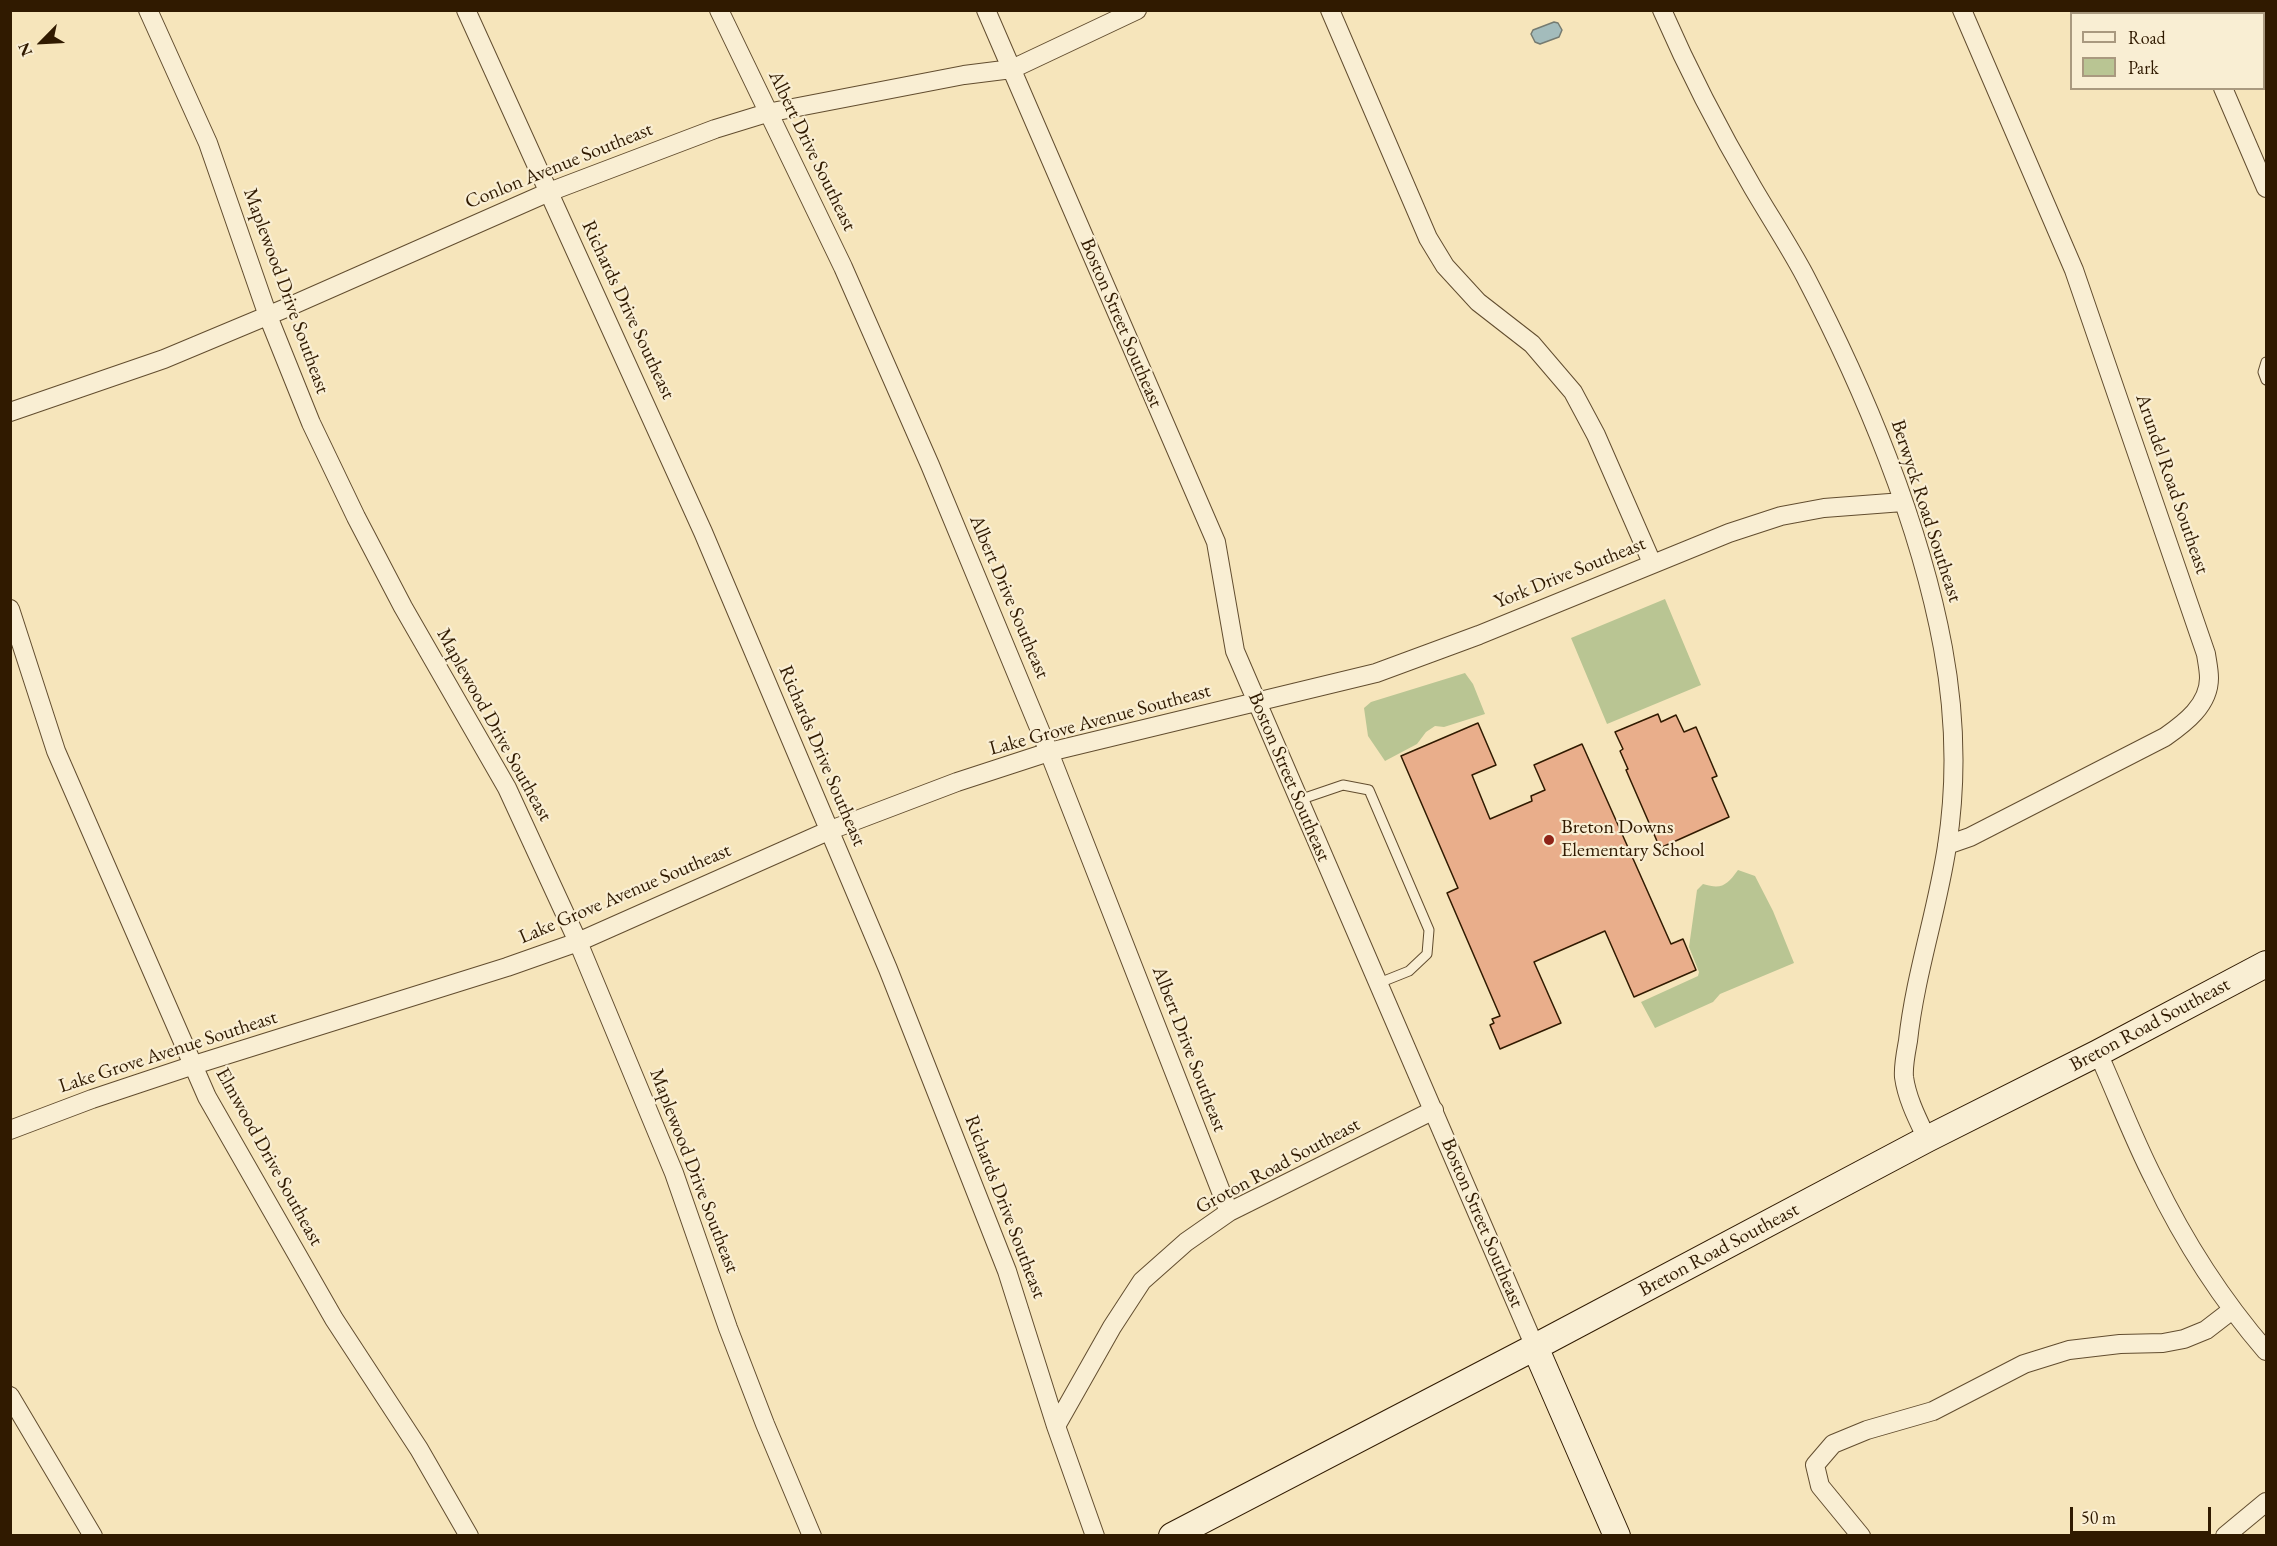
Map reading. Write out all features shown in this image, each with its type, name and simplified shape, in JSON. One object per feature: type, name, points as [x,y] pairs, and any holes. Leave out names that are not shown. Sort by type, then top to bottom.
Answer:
[{"type":"main road","name":"Breton Road Southeast","points":[[1172,1536],[1927,1139],[2098,1053],[2266,964]]},
{"type":"main road","name":"Boston Street Southeast","points":[[1535,1347],[1617,1536]]},
{"type":"street","name":"Maplewood Drive Southeast","points":[[148,10],[208,143],[268,316],[311,423],[356,518],[403,607],[507,788],[578,942],[674,1173],[757,1403],[813,1536]]},
{"type":"street","name":"Richards Drive Southeast","points":[[466,10],[703,532],[888,969],[1007,1271],[1056,1426],[1095,1536]]},
{"type":"street","name":"Albert Drive Southeast","points":[[719,10],[847,278],[930,465],[1049,752],[1229,1212]]},
{"type":"street","name":"Boston Street Southeast","points":[[986,10],[1216,542],[1235,651],[1535,1347]]},
{"type":"street","name":"Conlon Avenue Southeast","points":[[10,412],[164,359],[268,316],[549,192],[715,129],[767,112],[964,75],[1012,69],[1137,10]]},
{"type":"street","points":[[1330,10],[1428,238],[1445,266],[1478,302],[1532,344],[1573,392],[1596,435],[1652,563]]},
{"type":"street","name":"Berwyck Road Southeast","points":[[1662,10],[1689,72],[1809,284],[1877,432],[1931,587],[1945,663],[1952,721],[1953,791],[1947,845],[1910,1021],[1904,1076],[1914,1111],[1927,1139]]},
{"type":"street","name":"Arundel Road Southeast","points":[[1947,845],[1970,837],[2165,737],[2188,722],[2202,703],[2210,680],[2206,654],[2074,270],[1962,10]]},
{"type":"street","points":[[2224,90],[2266,188]]},
{"type":"street","name":"York Drive Southeast","points":[[1257,703],[1376,672],[1479,635],[1729,533],[1781,516],[1824,508],[1903,502]]},
{"type":"street","name":"Elmwood Drive Southeast","points":[[10,609],[56,751],[207,1096],[252,1180],[334,1319],[419,1449],[469,1536]]},
{"type":"street","name":"Lake Grove Avenue Southeast","points":[[10,1130],[92,1099],[194,1065],[507,967],[578,942],[828,831],[957,783],[1049,752],[1257,703]]},
{"type":"street","points":[[2098,1053],[2141,1153],[2171,1214],[2232,1310],[2266,1351]]},
{"type":"street","name":"Groton Road Southeast","points":[[1056,1426],[1112,1327],[1142,1281],[1186,1242],[1229,1212],[1434,1110]]},
{"type":"street","points":[[1861,1536],[1820,1486],[1815,1465],[1833,1444],[1933,1411],[2024,1364],[2069,1350],[2120,1344],[2163,1343],[2184,1339],[2206,1330],[2232,1310]]},
{"type":"street","points":[[10,1396],[93,1536]]},
{"type":"street","points":[[2225,1536],[2266,1502]]},
{"type":"lane","points":[[2266,362],[2263,372],[2266,380]]},
{"type":"lane","points":[[1299,800],[1343,785],[1369,790],[1402,865],[1428,930],[1427,954],[1409,971],[1378,983]]},
{"type":"green space","points":[[1665,599],[1701,685],[1607,724],[1571,638]]},
{"type":"green space","points":[[1465,673],[1473,684],[1485,714],[1444,727],[1435,726],[1426,732],[1417,744],[1385,761],[1368,736],[1364,708],[1371,702]]},
{"type":"green space","points":[[1738,870],[1755,876],[1773,911],[1794,963],[1720,994],[1713,1002],[1655,1028],[1641,1002],[1698,976],[1699,972],[1689,947],[1697,890],[1703,884],[1724,885]]},
{"type":"water","points":[[1554,22],[1558,23],[1562,30],[1559,37],[1540,44],[1535,42],[1531,34],[1533,30]]},
{"type":"building","points":[[1658,714],[1661,722],[1676,715],[1684,732],[1696,727],[1717,776],[1712,778],[1729,817],[1660,848],[1626,770],[1628,769],[1620,751],[1623,749],[1615,732]]},
{"type":"building","name":"Breton Downs Elementary School","points":[[1478,723],[1496,765],[1472,775],[1490,819],[1532,801],[1531,796],[1545,790],[1534,765],[1582,744],[1671,944],[1683,939],[1696,970],[1634,997],[1605,931],[1534,962],[1561,1023],[1500,1049],[1490,1025],[1494,1023],[1492,1019],[1500,1016],[1447,893],[1458,888],[1401,756]]},
{"type":"place","name":"Breton Downs Elementary School","points":[[1549,840]]}]
